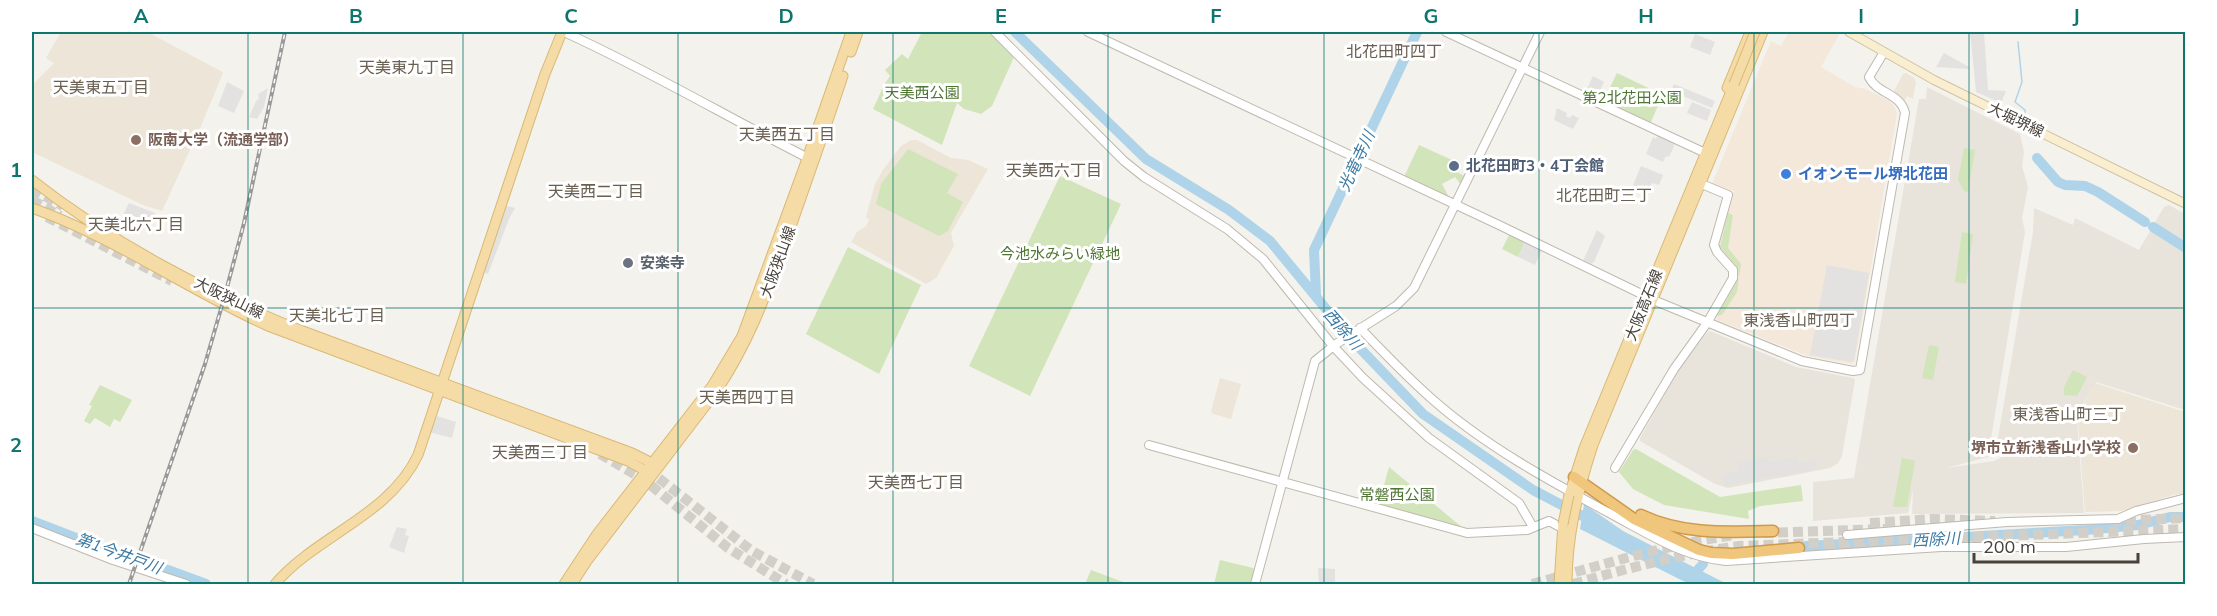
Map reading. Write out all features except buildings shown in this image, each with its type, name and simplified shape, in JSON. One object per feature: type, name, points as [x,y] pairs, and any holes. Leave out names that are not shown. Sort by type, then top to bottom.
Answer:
[{"type":"highway","points":[[1579,479],[1598,485],[1634,511],[1670,526],[1711,532],[1773,531]]},
{"type":"highway","points":[[1579,479],[1634,519],[1705,552],[1733,554],[1799,548]]},
{"type":"main road","points":[[275,585],[296,563],[365,514],[405,480],[418,455],[514,163],[545,74],[563,32]]},
{"type":"main road","name":"大阪狭山線","points":[[811,159],[851,32]]},
{"type":"main road","name":"大阪狭山線","points":[[572,585],[651,468],[712,386],[742,336],[858,32]]},
{"type":"main road","points":[[1697,190],[1701,151],[1750,32]]},
{"type":"main road","name":"大阪高石線","points":[[1563,583],[1567,564],[1566,527],[1579,479],[1584,448],[1697,190],[1755,32]]},
{"type":"main road","name":"大阪高石線","points":[[1737,85],[1762,32]]},
{"type":"main road","points":[[1697,190],[1768,32]]},
{"type":"main road","name":"大堀堺線","points":[[1849,32],[1943,84],[2186,204]]},
{"type":"main road","name":"大阪狭山線","points":[[32,180],[63,204],[116,237],[222,296],[441,387],[651,468]]},
{"type":"main road","name":"大阪狭山線","points":[[32,208],[78,226],[243,315],[297,338],[441,387]]},
{"type":"main road","name":"大阪狭山線","points":[[564,585],[597,534],[651,468]]},
{"type":"street","points":[[563,32],[618,56],[811,159]]},
{"type":"street","points":[[995,32],[1124,161],[1144,177],[1227,229],[1263,259],[1371,386],[1429,438],[1519,503],[1533,527]]},
{"type":"street","points":[[1088,32],[1456,204],[1650,298],[1802,361],[1853,371],[1860,370],[1905,113],[1904,105],[1872,84],[1869,77],[1884,52]]},
{"type":"street","points":[[1446,32],[1701,151]]},
{"type":"street","points":[[1255,585],[1315,361],[1334,345],[1396,306],[1414,288],[1540,32]]},
{"type":"street","points":[[1615,468],[1674,369],[1707,323],[1734,274],[1714,245],[1728,195],[1697,190]]},
{"type":"street","points":[[1358,329],[1432,400],[1481,437],[1573,495],[1687,554],[1726,561],[1941,547],[2066,547],[2144,538],[2186,537]]},
{"type":"street","points":[[1149,445],[1467,533],[1515,531],[1549,520],[1566,527]]},
{"type":"street","points":[[1847,535],[2007,522],[2118,519],[2143,508],[2186,498]]},
{"type":"street","points":[[32,528],[113,560],[186,585]]},
{"type":"shaded area","points":[[61,32],[147,32],[223,73],[162,211],[143,205],[32,152],[32,85],[54,63],[46,58]]},
{"type":"shaded area","name":"イオンモール堺北花田","points":[[1789,32],[1833,32],[1839,35],[1821,67],[1855,87],[1886,99],[1893,104],[1897,113],[1855,362],[1851,364],[1808,356],[1717,320],[1716,316],[1738,278],[1737,268],[1719,244],[1734,191],[1712,184],[1771,41],[1781,46]]},
{"type":"shaded area","points":[[1970,32],[1984,32],[1988,90],[2006,91],[2001,103],[1976,92]]},
{"type":"shaded area","points":[[1695,34],[1715,42],[1710,55],[1690,47]]},
{"type":"shaded area","points":[[1944,53],[1969,67],[1969,69],[1936,67]]},
{"type":"shaded area","points":[[1906,73],[1916,82],[1913,99],[1907,96],[1905,100],[1893,93],[1903,74]]},
{"type":"shaded area","points":[[1593,76],[1604,82],[1596,99],[1585,93]]},
{"type":"shaded area","points":[[227,82],[244,91],[234,113],[218,106]]},
{"type":"shaded area","points":[[1674,84],[1715,101],[1712,108],[1671,91]]},
{"type":"shaded area","points":[[1927,87],[2020,134],[2024,152],[2022,166],[2028,187],[2022,218],[2025,232],[1988,457],[1946,468],[1994,461],[2004,456],[1998,438],[2033,232],[2034,208],[2073,225],[2075,218],[2139,250],[2164,207],[2169,205],[2185,214],[2185,410],[2096,382],[2078,412],[2077,421],[2084,513],[1912,514],[1913,490],[1908,513],[1813,521],[1813,482],[1854,478],[1919,99],[1926,99]]},
{"type":"shaded area","points":[[268,88],[264,107],[257,119],[249,117],[259,99],[258,94]]},
{"type":"shaded area","points":[[1692,102],[1711,110],[1707,121],[1687,113]]},
{"type":"shaded area","points":[[1557,108],[1567,113],[1566,116],[1570,118],[1572,115],[1579,118],[1573,129],[1554,120]]},
{"type":"shaded area","points":[[1658,135],[1675,144],[1669,157],[1666,156],[1663,162],[1646,154],[1653,137],[1656,139]]},
{"type":"shaded area","points":[[911,140],[917,140],[951,158],[968,160],[988,169],[951,233],[954,246],[936,278],[926,284],[851,242],[869,220],[866,217],[875,184],[883,170],[901,146]]},
{"type":"shaded area","points":[[1641,166],[1663,175],[1659,185],[1652,183],[1648,192],[1633,185]]},
{"type":"shaded area","points":[[129,203],[155,213],[153,217],[134,230],[114,219],[116,217],[121,219]]},
{"type":"shaded area","points":[[504,205],[515,208],[488,274],[483,272]]},
{"type":"shaded area","points":[[1597,230],[1605,236],[1591,264],[1583,261]]},
{"type":"shaded area","points":[[1525,242],[1542,250],[1535,265],[1518,257]]},
{"type":"shaded area","points":[[1827,265],[1869,273],[1854,360],[1851,362],[1810,355]]},
{"type":"shaded area","points":[[1710,331],[1796,367],[1855,380],[1842,456],[1838,463],[1830,468],[1728,488],[1715,484],[1640,441],[1678,371]]},
{"type":"shaded area","points":[[1220,378],[1241,384],[1231,419],[1213,414],[1211,411]]},
{"type":"shaded area","name":"堺市立新浅香山小学校","points":[[2095,383],[2185,412],[2185,494],[2176,494],[2121,511],[2085,512],[2078,423],[2080,411]]},
{"type":"shaded area","points":[[437,416],[456,422],[452,438],[429,432]]},
{"type":"shaded area","points":[[1767,457],[1769,462],[1798,457],[1799,463],[1815,460],[1817,469],[1724,486],[1722,478],[1726,473],[1739,471],[1738,462]]},
{"type":"shaded area","points":[[397,527],[407,529],[405,535],[409,536],[404,553],[389,547]]},
{"type":"shaded area","points":[[1318,568],[1335,569],[1335,584],[1319,584]]},
{"type":"green space","name":"天美西公園","points":[[922,32],[988,32],[1014,57],[992,106],[981,114],[964,109],[957,103],[942,145],[873,109],[890,76],[885,70],[902,54],[908,59]]},
{"type":"green space","name":"第2北花田公園","points":[[1617,73],[1661,94],[1651,122],[1603,102]]},
{"type":"green space","points":[[1419,145],[1452,160],[1448,168],[1465,176],[1461,185],[1455,177],[1442,184],[1450,199],[1404,177]]},
{"type":"green space","points":[[1964,148],[1975,150],[1968,192],[1964,191],[1958,180]]},
{"type":"green space","points":[[908,149],[958,174],[947,193],[963,202],[948,231],[939,236],[876,204],[881,184]]},
{"type":"green space","name":"今池水みらい緑地","points":[[1060,176],[1121,204],[1030,396],[969,366]]},
{"type":"green space","points":[[1728,213],[1733,215],[1728,248],[1741,264],[1739,278],[1738,268],[1720,247]]},
{"type":"green space","points":[[1962,232],[1973,234],[1966,284],[1955,282]]},
{"type":"green space","points":[[1509,235],[1525,242],[1518,257],[1502,249]]},
{"type":"green space","points":[[848,247],[921,285],[879,374],[806,334]]},
{"type":"green space","points":[[1739,278],[1737,292],[1722,315],[1717,316]]},
{"type":"green space","points":[[1929,345],[1939,347],[1933,380],[1922,378]]},
{"type":"green space","points":[[2073,370],[2087,377],[2077,396],[2064,395],[2064,387]]},
{"type":"green space","points":[[100,385],[132,400],[120,422],[114,419],[110,427],[95,418],[90,424],[84,421],[92,406],[89,405]]},
{"type":"green space","points":[[1636,449],[1720,497],[1801,485],[1803,501],[1760,506],[1748,511],[1749,519],[1664,505],[1633,489],[1619,472],[1633,450]]},
{"type":"green space","points":[[1902,458],[1915,461],[1907,507],[1893,507]]},
{"type":"green space","name":"常磐西公園","points":[[1389,467],[1463,528],[1380,506]]},
{"type":"green space","points":[[1220,560],[1253,568],[1255,570],[1251,584],[1214,584]]},
{"type":"green space","points":[[1091,570],[1123,582],[1123,584],[1085,584]]},
{"type":"water","points":[[1584,504],[1623,531],[1727,584],[1689,584],[1580,529]]},
{"type":"waterway","name":"西除川","points":[[1015,32],[1146,159],[1229,210],[1270,241],[1350,338],[1423,414],[1533,490],[1594,522]]},
{"type":"waterway","name":"光竜寺川","points":[[1316,295],[1314,250],[1417,32]]},
{"type":"waterway","points":[[2018,42],[2022,82],[2015,102],[2025,110],[2025,115]]},
{"type":"waterway","points":[[2037,158],[2058,182],[2065,185],[2085,186],[2145,222]]},
{"type":"waterway","points":[[2153,227],[2186,248]]},
{"type":"waterway","name":"西除川","points":[[1790,547],[2086,530],[2138,525],[2170,517],[2186,517]]},
{"type":"waterway","name":"第1今井戸川","points":[[32,521],[133,560],[206,584]]},
{"type":"waterway","name":"西除川","points":[[1693,575],[1703,564]]},
{"type":"tunnel","points":[[32,189],[63,206]]},
{"type":"tunnel","points":[[32,200],[60,216]]},
{"type":"tunnel","points":[[47,217],[172,281]]},
{"type":"tunnel","points":[[600,454],[643,479],[728,548],[786,584]]},
{"type":"tunnel","points":[[647,469],[752,551],[813,584]]},
{"type":"tunnel","points":[[2111,521],[2186,518]]},
{"type":"tunnel","points":[[1870,523],[1933,519],[1995,521]]},
{"type":"tunnel","points":[[1763,533],[1886,529]]},
{"type":"tunnel","points":[[1573,584],[1655,562],[1739,546],[2186,529]]},
{"type":"tunnel","points":[[1532,584],[1659,550],[1736,535]]},
{"type":"tunnel","points":[[1972,544],[2008,542]]},
{"type":"tunnel","points":[[1825,548],[1876,548]]},
{"type":"railway","points":[[129,584],[205,364],[225,295],[244,223],[285,32]]},
{"type":"place","name":"阪南大学（流通学部）","points":[[136,140]]},
{"type":"place","name":"北花田町3・4丁会館","points":[[1454,166]]},
{"type":"place","name":"イオンモール堺北花田","points":[[1786,174]]},
{"type":"place","name":"安楽寺","points":[[628,263]]},
{"type":"place","name":"堺市立新浅香山小学校","points":[[2133,448]]},
{"type":"district","name":"北花田町四丁","points":[[1394,51]]},
{"type":"district","name":"天美東九丁目","points":[[407,67]]},
{"type":"district","name":"天美東五丁目","points":[[101,87]]},
{"type":"district","name":"天美西五丁目","points":[[787,134]]},
{"type":"district","name":"天美西六丁目","points":[[1054,170]]},
{"type":"district","name":"天美西二丁目","points":[[596,191]]},
{"type":"district","name":"北花田町三丁","points":[[1604,195]]},
{"type":"district","name":"天美北六丁目","points":[[136,224]]},
{"type":"district","name":"天美北七丁目","points":[[337,315]]},
{"type":"district","name":"東浅香山町四丁","points":[[1799,320]]},
{"type":"district","name":"天美西四丁目","points":[[747,397]]},
{"type":"district","name":"東浅香山町三丁","points":[[2068,414]]},
{"type":"district","name":"天美西三丁目","points":[[540,452]]},
{"type":"district","name":"天美西七丁目","points":[[916,482]]}]
